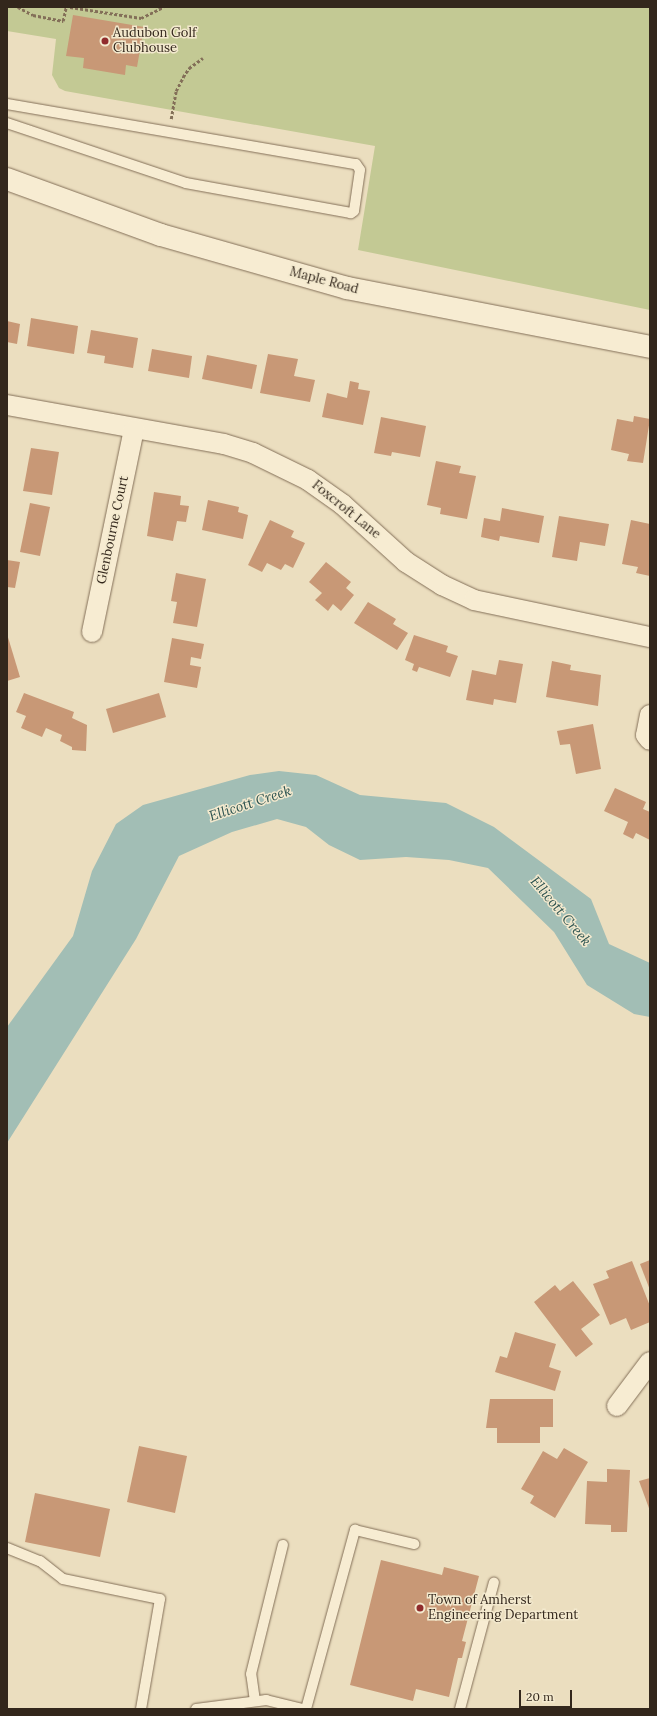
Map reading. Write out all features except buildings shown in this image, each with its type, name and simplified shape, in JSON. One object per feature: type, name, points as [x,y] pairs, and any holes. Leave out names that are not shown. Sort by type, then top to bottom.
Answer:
[{"type":"main road","name":"Maple Road","points":[[7,179],[161,235],[347,288],[650,348]]},
{"type":"street","name":"Foxcroft Lane","points":[[7,405],[224,444],[272,461],[308,480],[342,504],[406,562],[442,585],[474,600],[650,637]]},
{"type":"street","name":"Glenbourne Court","points":[[92,632],[134,429]]},
{"type":"street","points":[[650,715],[646,735],[650,740]]},
{"type":"street","points":[[617,1406],[650,1362]]},
{"type":"lane","points":[[7,104],[356,164],[360,170],[354,210],[351,213],[186,183],[7,123]]},
{"type":"lane","points":[[196,1709],[266,1700],[304,1709],[355,1530],[414,1544]]},
{"type":"lane","points":[[255,1701],[251,1674],[283,1545]]},
{"type":"lane","points":[[7,1548],[40,1561],[63,1579],[160,1599],[141,1709]]},
{"type":"lane","points":[[460,1709],[494,1582]]},
{"type":"path","points":[[18,7],[33,15],[63,21],[66,7]]},
{"type":"path","points":[[70,7],[141,18],[164,7]]},
{"type":"path","points":[[169,131],[179,84],[189,68],[203,58]]},
{"type":"green space","points":[[7,7],[650,7],[650,310],[358,250],[375,146],[65,91],[59,88],[52,75],[56,39],[7,31]]},
{"type":"water","name":"Ellicott Creek","points":[[279,771],[316,775],[360,795],[446,803],[494,827],[591,899],[609,944],[650,963],[650,1017],[634,1014],[587,985],[554,932],[488,868],[449,860],[406,857],[360,860],[329,845],[306,827],[277,819],[232,832],[179,856],[136,939],[7,1143],[7,1027],[73,936],[92,871],[116,824],[143,805],[250,775]]},
{"type":"place","name":"Audubon Golf Clubhouse","points":[[105,41]]},
{"type":"place","name":"Town of Amherst Engineering Department","points":[[420,1608]]}]
